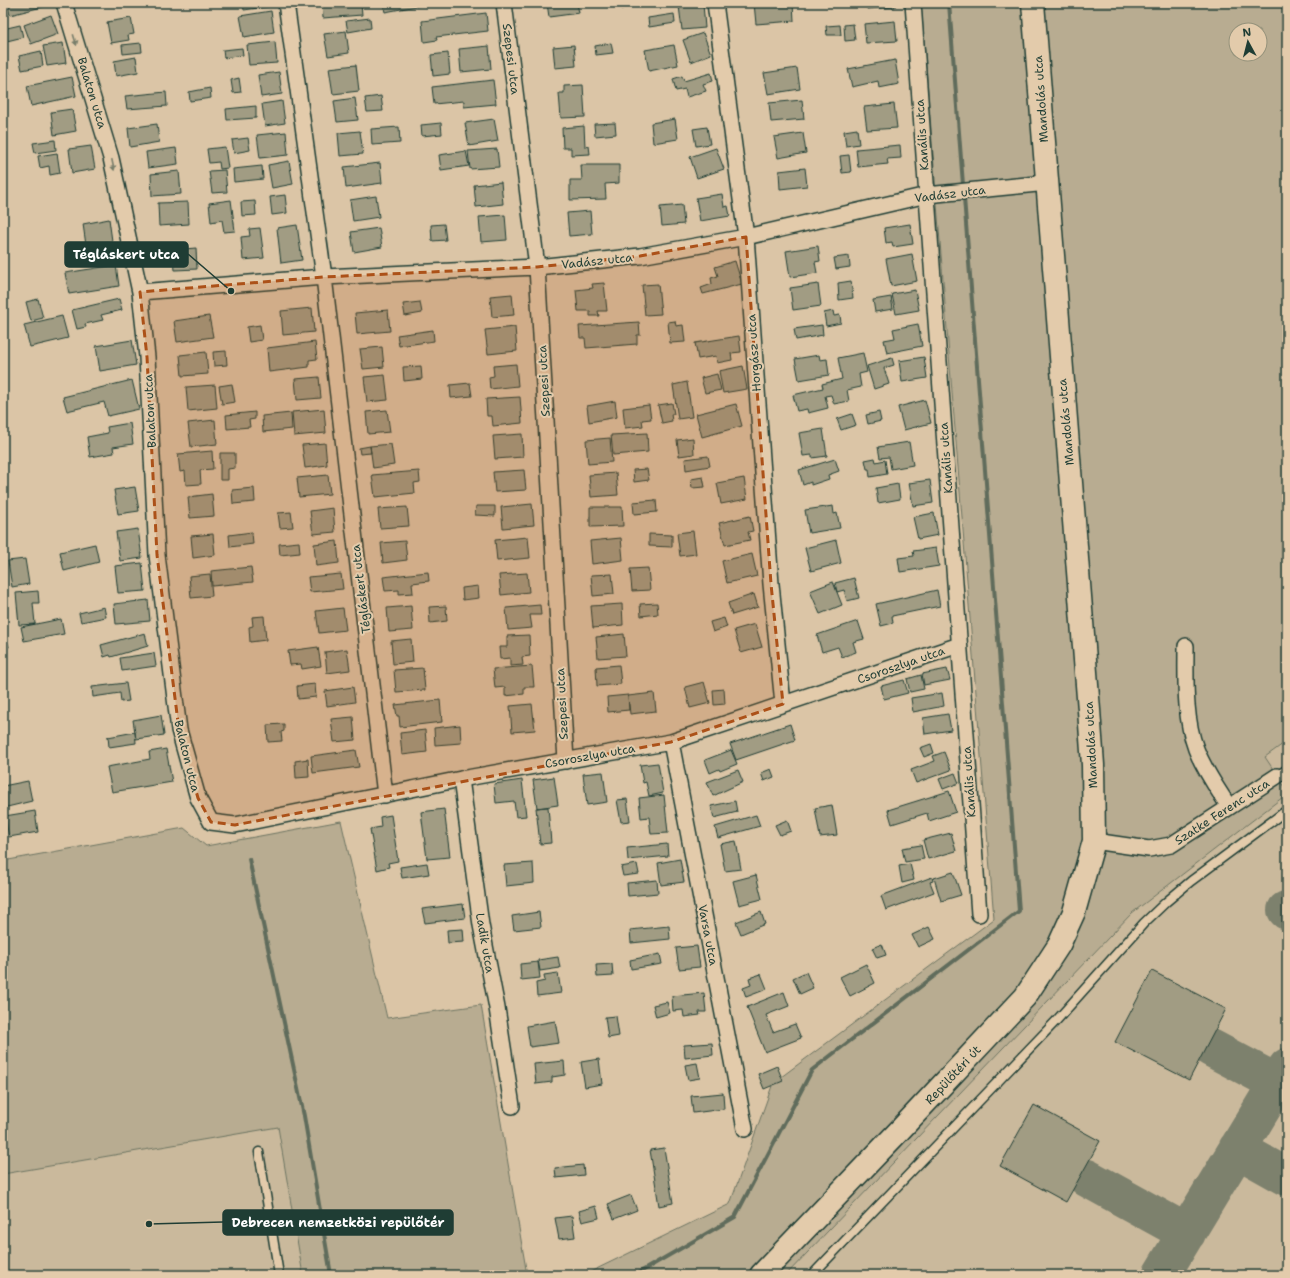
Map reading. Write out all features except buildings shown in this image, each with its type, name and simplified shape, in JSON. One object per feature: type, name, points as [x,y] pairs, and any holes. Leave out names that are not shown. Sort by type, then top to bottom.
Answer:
[{"type":"street","name":"Balaton utca","points":[[64,3],[111,158],[140,292],[147,357],[157,555],[179,730],[198,798],[211,822]]},
{"type":"street","name":"Tégláskert utca","points":[[286,3],[324,277],[385,795]]},
{"type":"street","name":"Szepesi utca","points":[[504,3],[537,267],[566,760]]},
{"type":"street","name":"Horgász utca","points":[[715,3],[746,237],[771,584],[783,704]]},
{"type":"street","name":"Kanális utca","points":[[913,3],[979,914]]},
{"type":"street","name":"Mandolás utca","points":[[1033,3],[1090,710],[1093,765],[1094,841]]},
{"type":"street","name":"Vadász utca","points":[[140,292],[324,277],[537,267],[640,256],[746,237],[927,195],[1047,183]]},
{"type":"street","name":"Csoroszlya utca","points":[[211,822],[235,825],[566,760],[671,742],[959,645]]},
{"type":"street","points":[[1186,646],[1186,681],[1189,724],[1196,748],[1209,776],[1229,807]]},
{"type":"street","name":"Varsa utca","points":[[671,742],[745,1129]]},
{"type":"street","name":"Szatke Ferenc utca","points":[[1094,841],[1149,849],[1171,846],[1282,772]]},
{"type":"street","name":"Ladik utca","points":[[461,780],[481,925],[497,1008],[512,1106]]},
{"type":"street","name":"Repülőtéri út","points":[[761,1275],[1025,997],[1058,945],[1074,912],[1094,841]]},
{"type":"lane","points":[[812,1275],[1051,1026],[1144,923],[1191,881],[1287,810]]},
{"type":"lane","points":[[259,1152],[279,1275]]},
{"type":"highlighted area","points":[[746,237],[771,584],[783,704],[671,742],[235,825],[211,822],[198,798],[179,730],[157,555],[147,357],[140,292],[324,277],[537,267],[640,256]]},
{"type":"shaded area","points":[[921,3],[1287,3],[1287,741],[1265,757],[1287,790],[1287,794],[1132,913],[786,1275],[584,1275],[730,1204],[773,1083],[994,919]]},
{"type":"shaded area","points":[[1287,741],[1287,790],[1265,757]]},
{"type":"shaded area","points":[[1287,794],[1287,1275],[786,1275],[1132,913]]},
{"type":"shaded area","points":[[341,821],[387,1018],[481,1005],[527,1275],[303,1275],[278,1127],[3,1174],[3,861],[184,828],[206,846]]},
{"type":"shaded area","points":[[278,1127],[303,1275],[3,1275],[3,1174]]},
{"type":"waterway","points":[[635,1275],[735,1217],[812,1070],[1019,911],[949,3]]},
{"type":"waterway","points":[[249,859],[304,1116],[331,1275]]},
{"type":"taxiway","points":[[1211,1048],[1277,1083]]},
{"type":"taxiway","points":[[1161,1275],[1287,1067]]},
{"type":"taxiway","points":[[1237,1149],[1287,1177]]},
{"type":"taxiway","points":[[1087,1178],[1187,1233]]},
{"type":"place","name":"Tégláskert utca","points":[[231,291]]},
{"type":"place","name":"Debrecen nemzetközi repülőtér","points":[[149,1224]]}]
